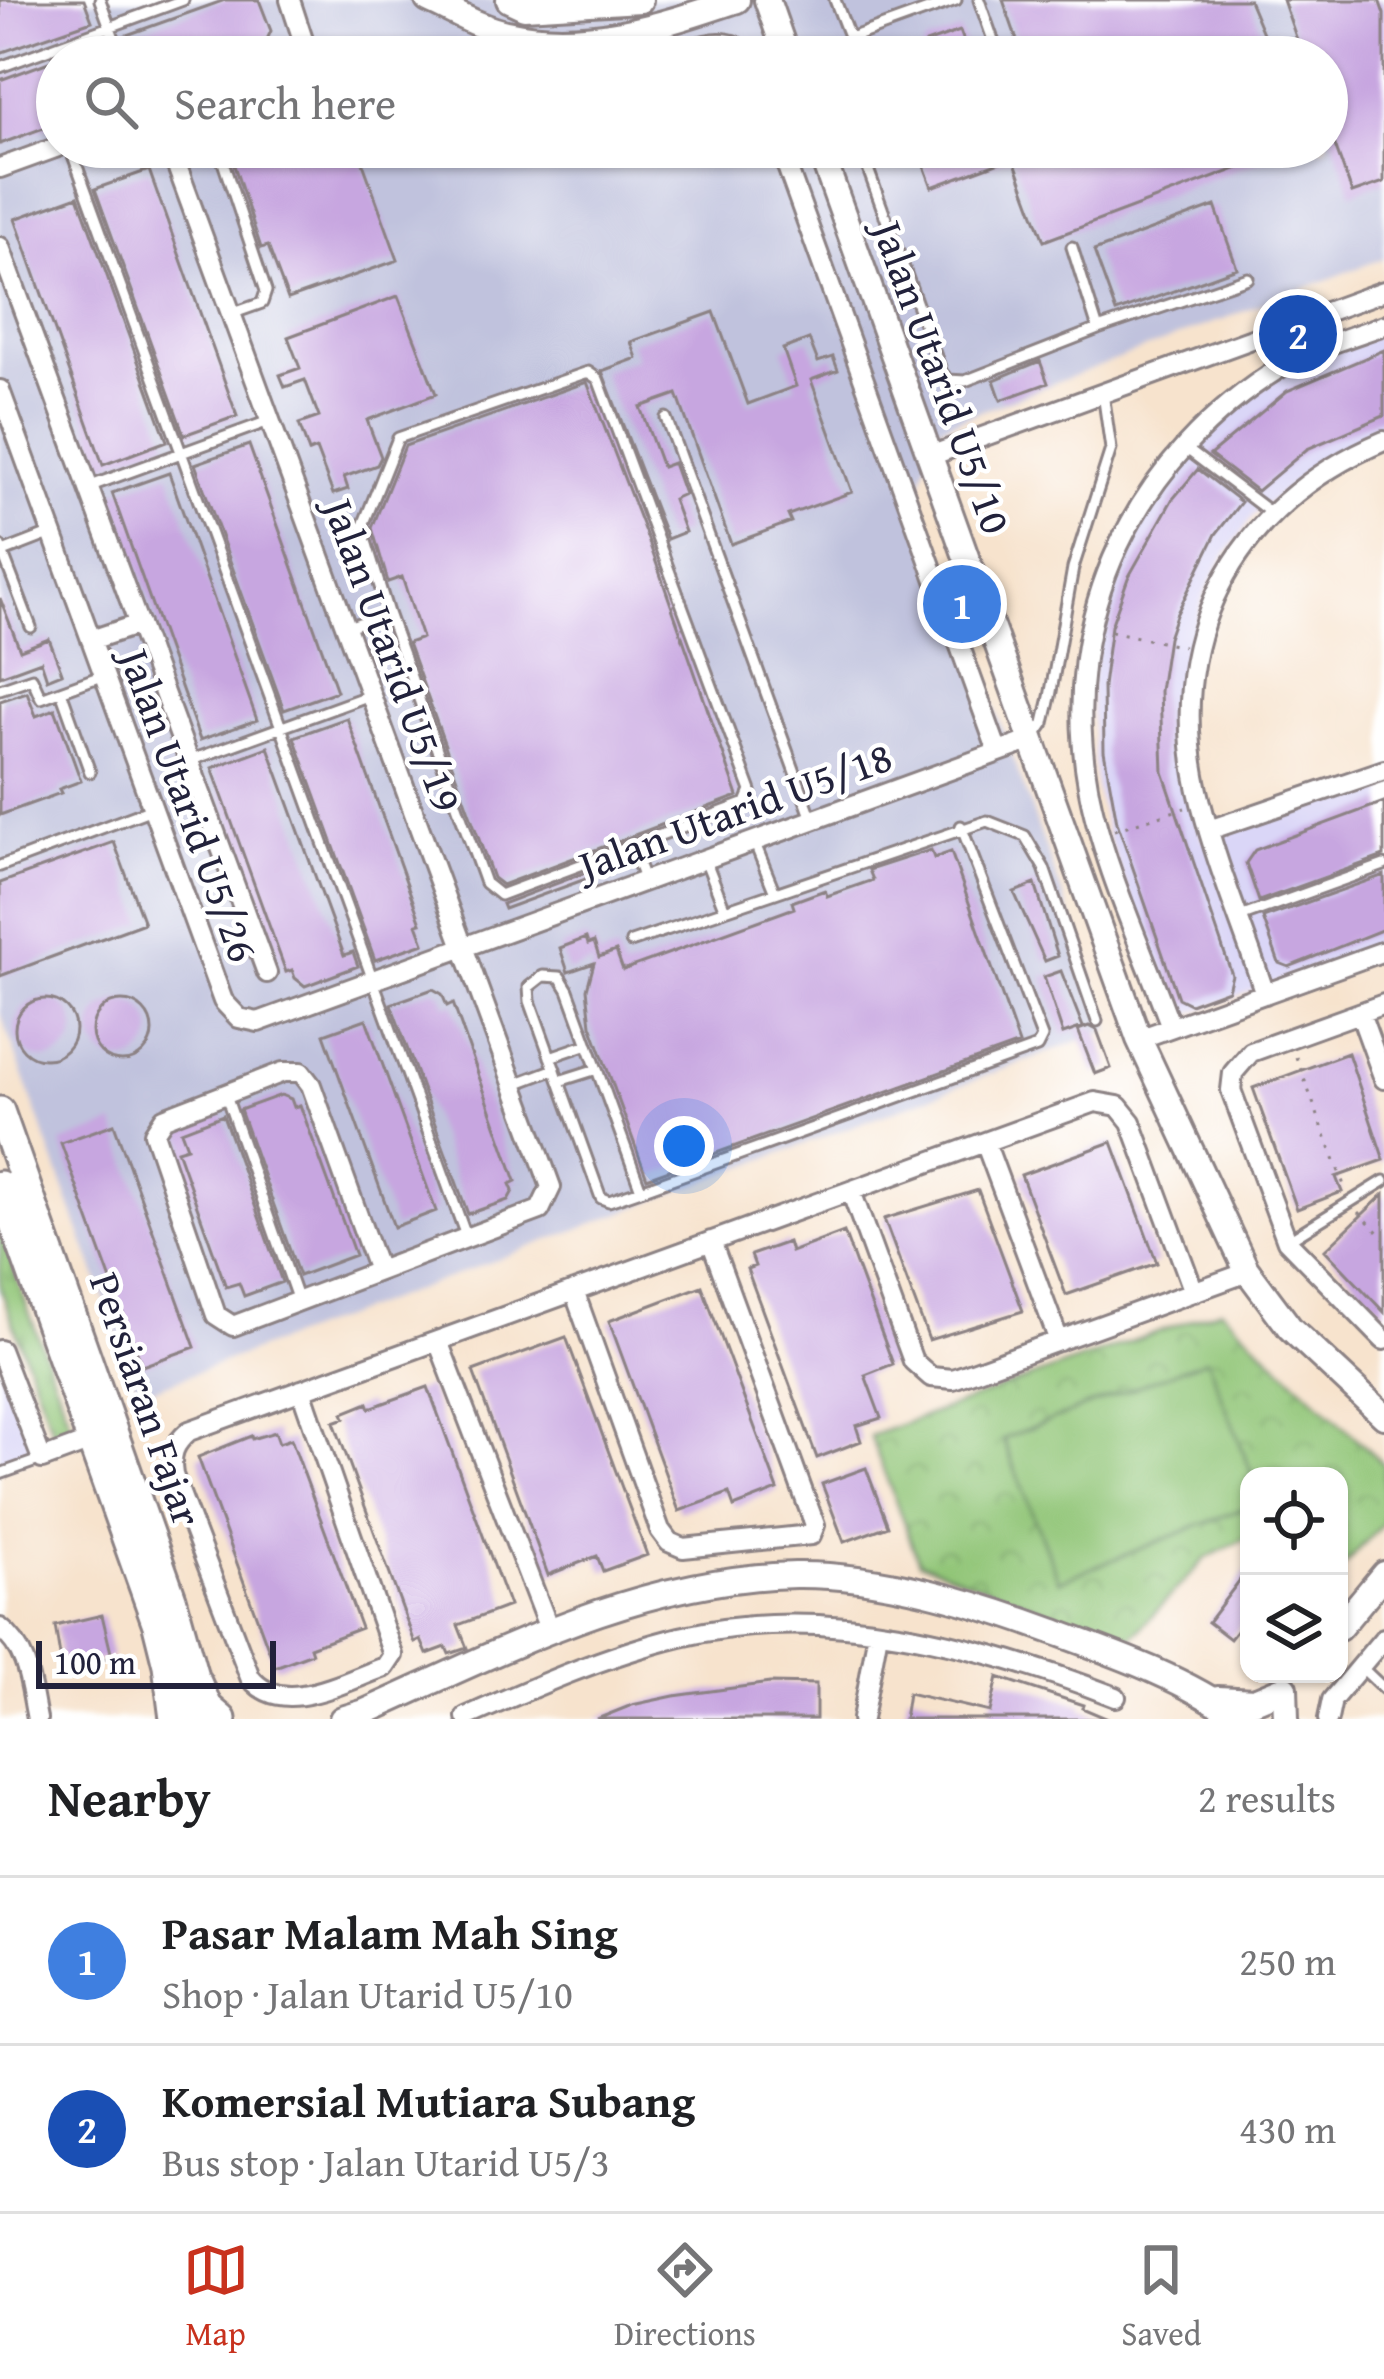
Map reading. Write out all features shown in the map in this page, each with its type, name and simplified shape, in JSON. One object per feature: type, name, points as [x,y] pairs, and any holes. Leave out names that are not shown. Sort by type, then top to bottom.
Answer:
[{"type":"main road","name":"Persiaran Fajar","points":[[0,1111],[104,1436]]},
{"type":"main road","name":"Persiaran Fajar","points":[[0,1185],[172,1598],[193,1673],[197,1719]]},
{"type":"main road","points":[[104,1436],[167,1665],[173,1719]]},
{"type":"main road","points":[[193,1673],[208,1707],[222,1719]]},
{"type":"street","points":[[290,0],[302,36]]},
{"type":"street","points":[[428,0],[502,33],[524,36]]},
{"type":"street","points":[[509,0],[524,7],[640,0]]},
{"type":"street","points":[[566,36],[645,30],[736,0]]},
{"type":"street","points":[[767,0],[780,36]]},
{"type":"street","points":[[645,30],[649,36]]},
{"type":"street","points":[[0,168],[36,155]]},
{"type":"street","name":"Jalan Utarid U5/19","points":[[178,168],[551,1187],[540,1210],[466,1238]]},
{"type":"street","points":[[788,168],[998,752]]},
{"type":"street","name":"Jalan Utarid U5/10","points":[[827,168],[1139,1039],[1248,1272],[1290,1328],[1384,1415]]},
{"type":"street","points":[[0,247],[267,973]]},
{"type":"street","points":[[901,482],[933,463],[1102,393],[1384,291]]},
{"type":"street","points":[[1171,1028],[1100,834],[1088,786],[1083,687],[1091,626],[1124,528],[1184,447],[1216,414],[1288,363],[1384,325]]},
{"type":"street","name":"Jalan Utarid U5/26","points":[[0,390],[223,1001],[239,1018],[258,1022],[462,947]]},
{"type":"street","points":[[1265,994],[1201,802],[1188,701],[1196,650],[1231,563],[1271,512],[1321,472],[1384,441]]},
{"type":"street","points":[[91,640],[139,624]]},
{"type":"street","name":"Jalan Utarid U5/18","points":[[462,947],[1032,740]]},
{"type":"street","points":[[1209,830],[1384,770]]},
{"type":"street","points":[[1139,1039],[1384,951]]},
{"type":"street","points":[[1384,1004],[1251,1052],[1233,1073],[1231,1090],[1287,1241],[1384,1340]]},
{"type":"street","points":[[1360,1012],[1384,1079]]},
{"type":"street","points":[[378,1271],[311,1085],[301,1072],[283,1072],[164,1118],[154,1133],[216,1315],[233,1326],[466,1238]]},
{"type":"street","points":[[301,1390],[393,1654],[385,1667],[295,1697],[268,1695],[250,1678],[173,1475],[170,1458],[175,1444],[189,1431],[301,1390],[438,1341],[711,1241],[1095,1102],[1118,1106],[1131,1122],[1194,1292]]},
{"type":"street","points":[[986,1142],[1059,1341]]},
{"type":"street","points":[[850,1191],[913,1361],[931,1377],[953,1379],[1248,1272]]},
{"type":"street","points":[[574,1291],[660,1530],[669,1543],[683,1548],[811,1534],[814,1525],[711,1241]]},
{"type":"street","points":[[438,1341],[549,1629]]},
{"type":"street","points":[[0,1349],[42,1459],[104,1436]]},
{"type":"street","points":[[1348,1617],[1384,1574]]},
{"type":"street","points":[[342,1719],[549,1629],[663,1592],[728,1580],[798,1575],[879,1583],[1014,1617],[1132,1660],[1241,1719]]},
{"type":"street","points":[[466,1717],[586,1666],[683,1636],[783,1626],[832,1625],[931,1639],[1116,1697]]},
{"type":"street","points":[[0,1628],[17,1643],[27,1667],[37,1719]]},
{"type":"street","points":[[862,1719],[878,1632]]},
{"type":"street","points":[[1328,1719],[1331,1700],[1384,1638]]},
{"type":"street","points":[[1216,1709],[1254,1701],[1288,1683]]},
{"type":"street","points":[[1261,1719],[1290,1683]]},
{"type":"street","points":[[1286,1719],[1292,1683]]},
{"type":"lane","points":[[100,0],[113,36]]},
{"type":"lane","points":[[85,36],[183,0]]},
{"type":"lane","points":[[835,0],[849,36]]},
{"type":"lane","points":[[856,36],[956,0]]},
{"type":"lane","points":[[979,0],[992,36]]},
{"type":"lane","points":[[0,67],[36,54]]},
{"type":"lane","points":[[78,168],[466,1238]]},
{"type":"lane","points":[[225,168],[266,291],[262,303],[231,314]]},
{"type":"lane","points":[[868,168],[942,373],[949,380],[965,380],[1248,278]]},
{"type":"lane","points":[[1072,247],[1098,329]]},
{"type":"lane","points":[[588,372],[598,379],[752,791],[746,802],[500,895],[485,883],[388,613],[362,528],[398,438],[588,372]]},
{"type":"lane","points":[[1032,740],[1044,723],[1073,568],[1111,449],[1102,393]]},
{"type":"lane","points":[[666,418],[812,820]]},
{"type":"lane","points":[[88,487],[270,421]]},
{"type":"lane","points":[[1184,447],[1271,512]]},
{"type":"lane","points":[[31,627],[1,549],[52,533]]},
{"type":"lane","points":[[345,628],[388,613]]},
{"type":"lane","points":[[0,689],[32,678],[40,698],[104,675]]},
{"type":"lane","points":[[61,691],[90,772]]},
{"type":"lane","points":[[189,761],[370,695]]},
{"type":"lane","points":[[0,866],[152,808]]},
{"type":"lane","points":[[631,942],[961,826],[987,821],[1025,836],[1044,868],[1097,1021]]},
{"type":"lane","points":[[640,1190],[560,977],[543,976],[529,987],[601,1198],[609,1201],[640,1190],[1037,1047],[1042,1037],[961,826]]},
{"type":"lane","points":[[754,841],[775,892]]},
{"type":"lane","points":[[632,848],[645,880]]},
{"type":"lane","points":[[705,859],[725,910]]},
{"type":"lane","points":[[1240,917],[1384,865]]},
{"type":"lane","points":[[550,1057],[588,1044]]},
{"type":"lane","points":[[513,1084],[555,1069]]},
{"type":"lane","points":[[559,1081],[597,1069]]},
{"type":"lane","points":[[225,1093],[298,1301]]},
{"type":"lane","points":[[1287,1241],[1384,1181]]},
{"type":"lane","points":[[0,1474],[42,1459]]},
{"type":"lane","points":[[1361,1667],[1384,1689]]},
{"type":"path","points":[[1091,626],[1196,650]]},
{"type":"path","points":[[1100,834],[1201,802]]},
{"type":"path","points":[[1289,1038],[1350,1202],[1384,1239]]},
{"type":"shaded area","points":[[0,0],[1384,0],[1384,258],[936,428],[918,495],[1111,1029],[139,1394],[0,1012]]},
{"type":"shaded area","points":[[1384,332],[1384,435],[1319,462],[1255,514],[1222,561],[1204,596],[1180,683],[1180,737],[1188,795],[1204,841],[1384,778],[1384,943],[1176,1019],[1108,838],[1095,785],[1090,687],[1109,585],[1129,532],[1157,491],[1221,418],[1288,369]]},
{"type":"shaded area","points":[[0,1363],[35,1457],[0,1469]]},
{"type":"green space","points":[[0,1215],[14,1271],[73,1431],[55,1438],[0,1287]]},
{"type":"green space","points":[[1221,1309],[1384,1465],[1384,1522],[1348,1561],[1348,1467],[1240,1467],[1240,1541],[1206,1558],[1128,1641],[919,1562],[870,1436]]},
{"type":"green space","points":[[1207,1359],[1249,1467],[1240,1467],[1240,1510],[1059,1581],[1003,1439]]},
{"type":"building","points":[[0,0],[84,0],[92,21],[36,36],[36,40],[0,53]]},
{"type":"building","points":[[225,0],[259,0],[271,31],[269,36],[124,36]]},
{"type":"building","points":[[1003,0],[1249,0],[1264,36],[1016,36]]},
{"type":"building","points":[[1283,0],[1379,0],[1384,14],[1384,182],[1352,193],[1343,168],[1348,168],[1348,36],[1296,36]]},
{"type":"building","points":[[36,67],[36,131],[0,144],[0,80]]},
{"type":"building","points":[[235,168],[365,168],[398,260],[288,299],[268,246],[261,248]]},
{"type":"building","points":[[925,168],[983,168],[932,187]]},
{"type":"building","points":[[1017,168],[1239,168],[1044,241]]},
{"type":"building","points":[[149,170],[237,416],[184,435],[95,189]]},
{"type":"building","points":[[78,196],[167,441],[103,465],[15,219]]},
{"type":"building","points":[[1215,206],[1237,268],[1116,312],[1094,251]]},
{"type":"building","points":[[398,296],[436,394],[367,420],[381,457],[377,465],[344,477],[348,489],[333,494],[316,449],[309,452],[299,424],[319,417],[305,380],[285,387],[280,375],[300,368],[288,337]]},
{"type":"building","points":[[714,312],[748,404],[796,386],[783,349],[809,339],[818,362],[833,357],[838,370],[811,380],[852,492],[788,515],[791,522],[731,544],[677,394],[640,407],[662,467],[673,463],[684,494],[673,499],[685,532],[667,539],[602,371],[637,358],[631,342]]},
{"type":"building","points":[[1384,350],[1384,416],[1307,449],[1257,491],[1210,455],[1287,391]]},
{"type":"building","points":[[1040,361],[1048,383],[1001,400],[994,380]]},
{"type":"building","points":[[587,382],[738,796],[502,885],[493,878],[408,643],[422,638],[402,577],[388,582],[372,528],[405,446]]},
{"type":"building","points":[[249,445],[337,691],[284,710],[195,464]]},
{"type":"building","points":[[1198,469],[1241,502],[1216,534],[1176,615],[1160,691],[1163,772],[1232,975],[1228,990],[1190,1004],[1178,998],[1117,822],[1104,751],[1103,686],[1111,626],[1128,578],[1172,500]]},
{"type":"building","points":[[169,473],[257,720],[200,740],[112,493]]},
{"type":"building","points":[[0,598],[20,650],[49,639],[62,673],[47,679],[41,661],[0,676]]},
{"type":"building","points":[[27,692],[36,716],[55,709],[81,781],[0,815],[0,701]]},
{"type":"building","points":[[347,718],[421,923],[417,924],[424,943],[375,960],[294,737]]},
{"type":"building","points":[[268,747],[344,955],[353,952],[358,966],[305,986],[292,970],[286,972],[212,768]]},
{"type":"building","points":[[1384,802],[1384,856],[1259,901],[1246,863],[1255,850]]},
{"type":"building","points":[[114,842],[144,923],[0,976],[0,883]]},
{"type":"building","points":[[931,850],[934,858],[951,852],[1019,1044],[647,1178],[591,1025],[587,989],[594,963],[568,972],[560,948],[586,938],[588,944],[594,942],[599,957],[616,951],[623,970],[794,908],[792,902],[825,890],[827,896],[873,880],[869,870]]},
{"type":"building","points":[[600,867],[602,873],[504,909],[502,904]]},
{"type":"building","points":[[1384,875],[1384,929],[1289,967],[1279,963],[1263,918]]},
{"type":"building","points":[[1035,884],[1058,956],[1045,961],[1014,892]]},
{"type":"building","points":[[1061,971],[1083,1027],[1063,1034],[1044,977]]},
{"type":"building","points":[[433,989],[442,994],[447,1006],[453,1003],[516,1181],[510,1184],[513,1191],[508,1200],[468,1214],[391,1004]]},
{"type":"building","points":[[45,999],[66,1008],[75,1029],[66,1050],[45,1059],[24,1050],[15,1029],[24,1008]]},
{"type":"building","points":[[122,1001],[143,1010],[152,1031],[143,1052],[122,1061],[101,1052],[92,1031],[101,1010]]},
{"type":"building","points":[[366,1019],[436,1211],[394,1227],[324,1034]]},
{"type":"building","points":[[1089,1026],[1097,1030],[1111,1068],[1095,1074],[1078,1030]]},
{"type":"building","points":[[1348,1053],[1384,1160],[1336,1177],[1342,1192],[1297,1209],[1253,1088]]},
{"type":"building","points":[[281,1095],[291,1099],[294,1107],[300,1105],[355,1255],[299,1276],[240,1110]]},
{"type":"building","points":[[223,1115],[282,1282],[244,1296],[239,1283],[226,1287],[177,1150],[187,1147],[181,1131]]},
{"type":"building","points":[[114,1124],[195,1347],[142,1366],[61,1143]]},
{"type":"building","points":[[1112,1142],[1157,1263],[1066,1295],[1021,1175]]},
{"type":"building","points":[[978,1190],[1023,1311],[929,1340],[884,1219]]},
{"type":"building","points":[[1384,1194],[1384,1312],[1325,1250]]},
{"type":"building","points":[[844,1232],[893,1364],[865,1375],[881,1418],[856,1426],[861,1441],[817,1458],[747,1269],[755,1266],[751,1255],[788,1242],[791,1252]]},
{"type":"building","points":[[702,1286],[778,1490],[734,1507],[729,1493],[679,1511],[609,1321]]},
{"type":"building","points":[[566,1337],[647,1555],[603,1571],[597,1556],[548,1575],[473,1371]]},
{"type":"building","points":[[428,1387],[509,1606],[458,1625],[467,1648],[449,1654],[446,1647],[427,1654],[421,1640],[415,1643],[334,1422],[368,1403],[370,1408]]},
{"type":"building","points":[[275,1432],[279,1443],[291,1439],[361,1628],[310,1647],[312,1653],[275,1667],[198,1457],[251,1436]]},
{"type":"building","points":[[866,1468],[888,1526],[844,1542],[822,1484]]},
{"type":"building","points":[[1240,1580],[1240,1626],[1230,1639],[1208,1622]]},
{"type":"building","points":[[102,1615],[112,1657],[62,1668],[55,1626]]},
{"type":"building","points":[[998,1677],[1083,1705],[1108,1719],[904,1719],[908,1693],[990,1712]]},
{"type":"building","points":[[770,1683],[816,1684],[816,1719],[597,1719],[674,1696]]},
{"type":"place","name":"Komersial Mutiara Subang","points":[[1298,334]]},
{"type":"place","name":"Pasar Malam Mah Sing","points":[[962,604]]}]
